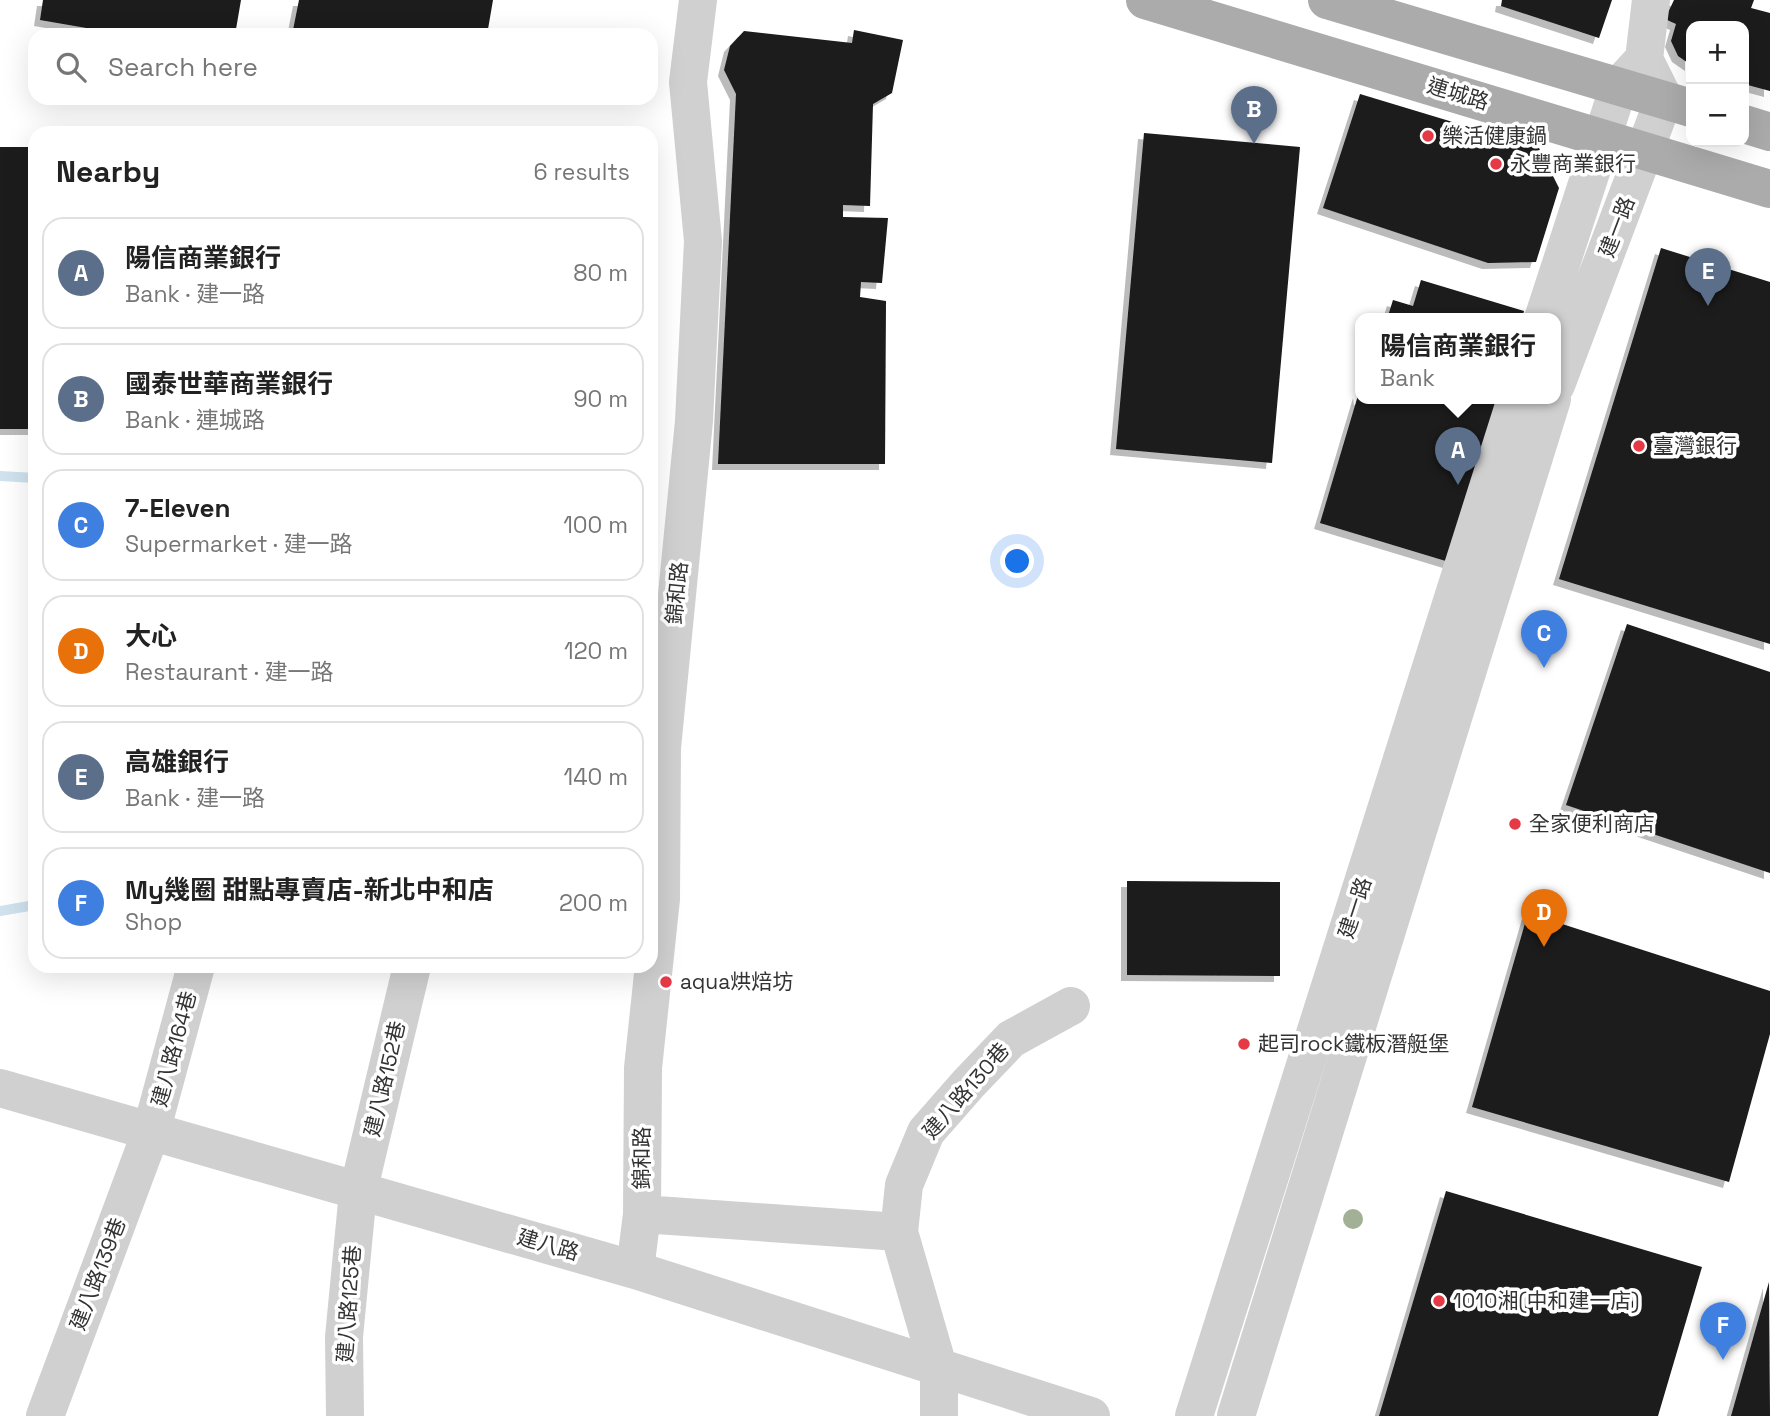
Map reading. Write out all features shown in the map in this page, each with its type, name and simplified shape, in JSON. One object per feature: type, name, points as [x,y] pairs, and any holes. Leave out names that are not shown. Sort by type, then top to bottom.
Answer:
[{"type":"main road","name":"連城路","points":[[1145,0],[1647,150],[1770,190]]},
{"type":"main road","points":[[1327,0],[1677,104]]},
{"type":"main road","points":[[1749,126],[1770,132]]},
{"type":"street","name":"錦和路","points":[[658,927],[661,899],[662,748],[694,421],[703,242],[688,82],[698,0]]},
{"type":"street","points":[[1651,0],[1644,59],[1677,104]]},
{"type":"street","name":"建一路","points":[[1545,313],[1619,86],[1644,59]]},
{"type":"street","name":"建一路","points":[[1561,372],[1647,150],[1677,104]]},
{"type":"street","name":"建一路","points":[[1194,1416],[1515,404]]},
{"type":"street","name":"建一路","points":[[1236,1416],[1550,404]]},
{"type":"street","name":"建八路164巷","points":[[151,1132],[194,973]]},
{"type":"street","name":"建八路152巷","points":[[358,1192],[410,973]]},
{"type":"street","name":"錦和路","points":[[635,1270],[642,1214],[643,1068],[653,973]]},
{"type":"street","name":"建八路130巷","points":[[939,1370],[899,1232],[904,1185],[926,1132],[1011,1039],[1071,1006]]},
{"type":"street","name":"建八路","points":[[0,1088],[635,1270],[939,1370],[1091,1416]]},
{"type":"street","name":"建八路139巷","points":[[45,1416],[151,1132]]},
{"type":"street","name":"建八路125巷","points":[[345,1416],[344,1337],[358,1192]]},
{"type":"street","points":[[642,1214],[899,1232]]},
{"type":"street","points":[[939,1370],[939,1416]]},
{"type":"building","points":[[43,0],[241,0],[236,28],[86,28],[40,20]]},
{"type":"building","points":[[299,0],[493,0],[488,28],[293,28]]},
{"type":"building","points":[[1502,0],[1612,0],[1599,38],[1501,6]]},
{"type":"building","points":[[1674,0],[1754,0],[1751,8],[1770,13],[1770,91],[1749,85],[1749,21],[1686,21],[1686,62],[1678,56],[1671,41],[1676,24],[1665,19]]},
{"type":"building","points":[[854,30],[903,40],[892,93],[873,104],[870,206],[843,205],[843,217],[888,218],[882,283],[861,282],[860,297],[886,301],[885,464],[718,464],[736,94],[724,70],[730,46],[744,31],[852,43]]},
{"type":"building","points":[[1360,94],[1539,148],[1559,188],[1536,262],[1488,263],[1323,208]]},
{"type":"building","points":[[1144,133],[1300,147],[1272,463],[1116,449]]},
{"type":"building","points":[[0,147],[28,147],[28,429],[0,429]]},
{"type":"building","points":[[1661,248],[1770,282],[1770,644],[1559,579]]},
{"type":"building","points":[[1421,280],[1524,311],[1389,313],[1393,300],[1413,306]]},
{"type":"building","points":[[1355,404],[1496,404],[1449,562],[1320,523]]},
{"type":"building","points":[[1627,624],[1770,672],[1770,873],[1566,805]]},
{"type":"building","points":[[1127,881],[1280,882],[1280,976],[1127,975]]},
{"type":"building","points":[[1528,913],[1770,991],[1770,1034],[1729,1182],[1472,1107]]},
{"type":"building","points":[[1446,1191],[1702,1267],[1658,1416],[1379,1416]]},
{"type":"building","points":[[1769,1282],[1770,1416],[1731,1416]]},
{"type":"waterway","points":[[0,476],[28,478]]},
{"type":"waterway","points":[[0,911],[28,906]]},
{"type":"place","name":"樂活健康鍋","points":[[1428,136]]},
{"type":"place","name":"國泰世華商業銀行","points":[[1254,144]]},
{"type":"place","name":"永豐商業銀行","points":[[1496,164]]},
{"type":"place","name":"高雄銀行","points":[[1708,306]]},
{"type":"place","name":"臺灣銀行","points":[[1639,446]]},
{"type":"place","name":"陽信商業銀行","points":[[1458,485]]},
{"type":"place","name":"7-Eleven","points":[[1544,668]]},
{"type":"place","name":"全家便利商店","points":[[1515,824]]},
{"type":"place","name":"大心","points":[[1544,947]]},
{"type":"place","name":"aqua烘焙坊","points":[[666,982]]},
{"type":"place","name":"起司rock鐵板潛艇堡","points":[[1244,1044]]},
{"type":"place","name":"1010湘(中和建一店)","points":[[1439,1301]]},
{"type":"place","name":"My幾圈 甜點專賣店-新北中和店","points":[[1723,1360]]}]
